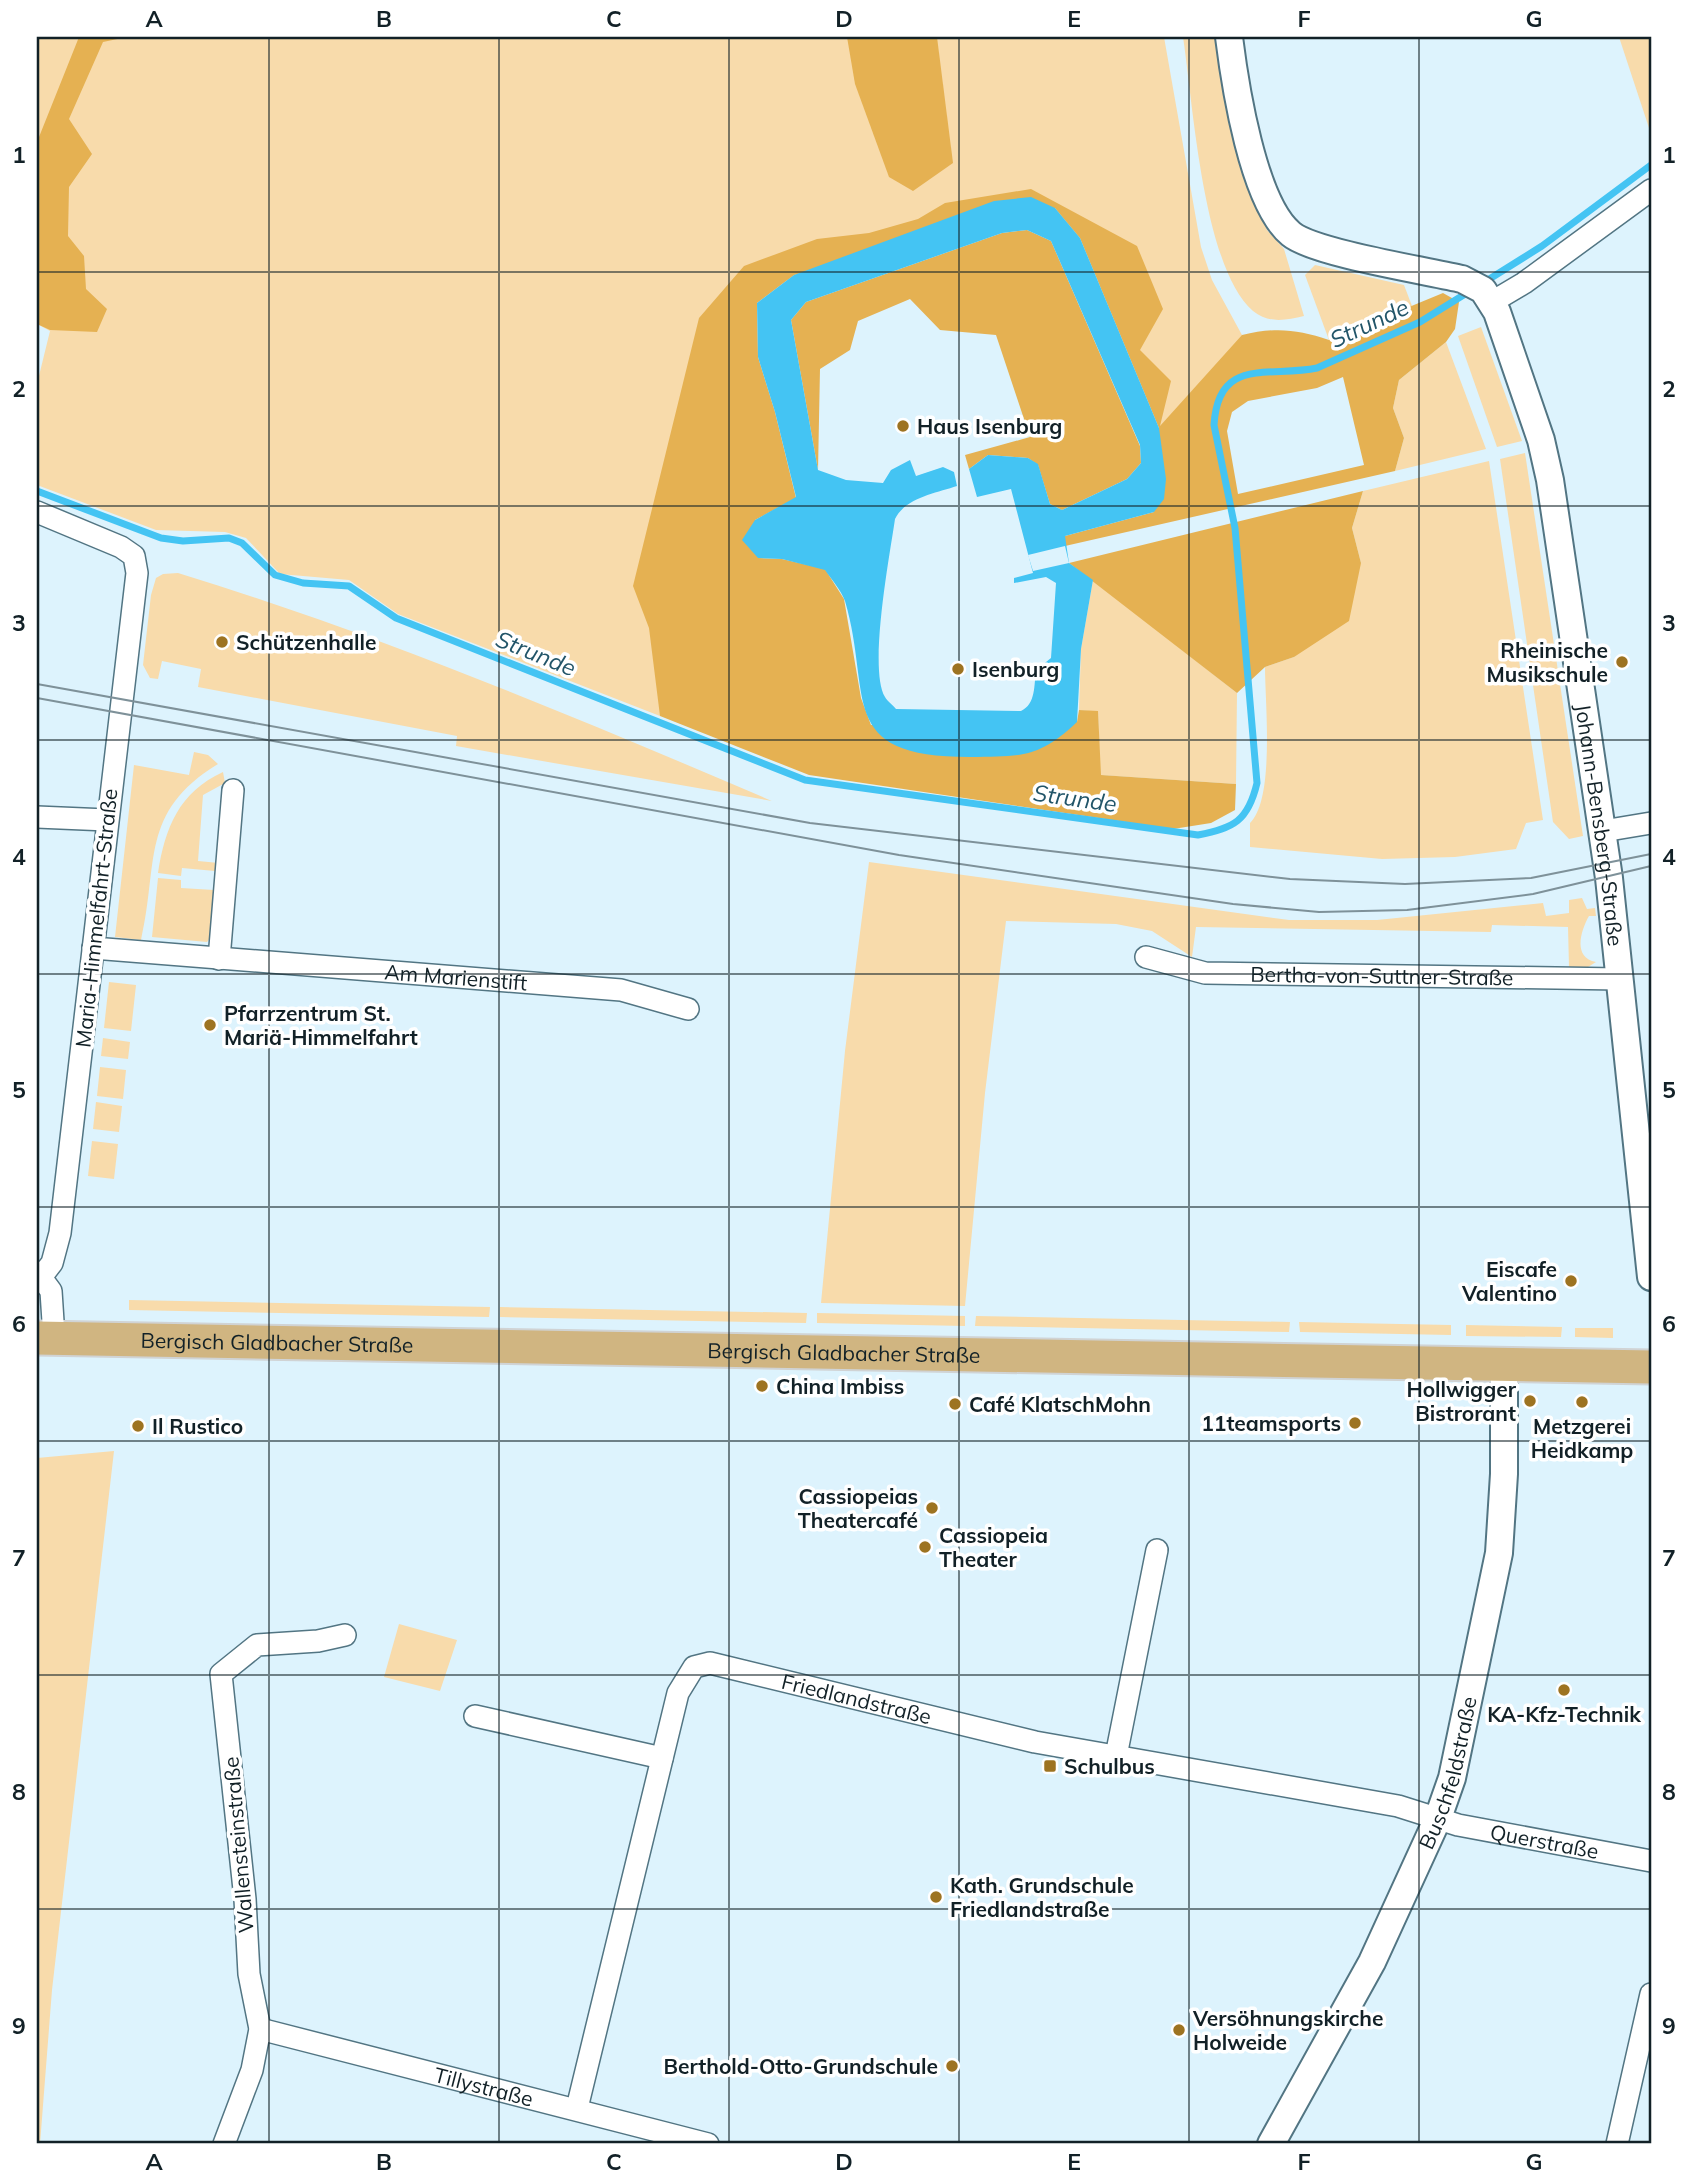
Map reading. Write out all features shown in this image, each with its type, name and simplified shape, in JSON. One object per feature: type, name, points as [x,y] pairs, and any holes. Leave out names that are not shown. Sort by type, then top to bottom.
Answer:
[{"type":"main road","name":"Bergisch Gladbacher Straße","points":[[45,1338],[1651,1367]]},
{"type":"street","points":[[1229,37],[1243,125],[1270,206],[1292,236],[1305,243],[1482,292],[1524,283],[1651,190]]},
{"type":"street","name":"Johann-Bensberg-Straße","points":[[1482,292],[1541,440],[1550,480],[1603,831],[1651,1277]]},
{"type":"street","name":"Maria-Himmelfahrt-Straße","points":[[37,512],[121,547],[134,556],[137,573],[60,1233],[52,1263],[39,1274]]},
{"type":"street","points":[[219,959],[233,790]]},
{"type":"street","points":[[37,817],[107,820]]},
{"type":"street","points":[[1603,831],[1651,823]]},
{"type":"street","name":"Am Marienstift","points":[[93,948],[621,990],[688,1009]]},
{"type":"street","name":"Bertha-von-Suttner-Straße","points":[[1146,957],[1205,974],[1620,979]]},
{"type":"street","points":[[39,1274],[51,1291],[45,1338]]},
{"type":"street","name":"Buschfeldstraße","points":[[1271,2144],[1372,1962],[1438,1818],[1462,1735],[1500,1553],[1504,1474],[1504,1365]]},
{"type":"street","points":[[1116,1756],[1157,1550]]},
{"type":"street","name":"Wallensteinstraße","points":[[224,2144],[252,2070],[260,2029],[249,1974],[244,1899],[220,1674],[257,1645],[318,1641],[345,1635]]},
{"type":"street","name":"Friedlandstraße","points":[[577,2108],[662,1759],[684,1679],[694,1667],[709,1663],[960,1726],[1398,1806],[1438,1818]]},
{"type":"street","points":[[475,1716],[662,1759]]},
{"type":"street","name":"Querstraße","points":[[1438,1818],[1458,1825],[1651,1861]]},
{"type":"street","points":[[1617,2144],[1651,1994]]},
{"type":"street","name":"Tillystraße","points":[[260,2029],[577,2108],[607,2119],[708,2144]]},
{"type":"shaded area","points":[[37,37],[1164,37],[1201,247],[1212,280],[1242,335],[1250,369],[1159,428],[1080,238],[1031,197],[994,201],[735,300],[660,716],[398,614],[349,580],[280,574],[246,538],[225,532],[156,530],[37,485],[37,384],[50,331],[37,324]]},
{"type":"shaded area","points":[[79,37],[127,37],[103,42],[69,119],[92,154],[69,187],[68,236],[84,256],[86,289],[107,309],[97,332],[50,330],[37,324],[37,142]]},
{"type":"shaded area","points":[[847,37],[937,37],[953,163],[913,191],[889,177],[855,84]]},
{"type":"shaded area","points":[[1183,37],[1215,37],[1230,128],[1267,230],[1284,249],[1304,316],[1284,320],[1271,319],[1253,311],[1236,290],[1222,259],[1203,182]]},
{"type":"shaded area","points":[[1619,37],[1651,37],[1651,134]]},
{"type":"shaded area","points":[[1031,189],[1137,246],[1163,309],[1140,350],[1171,381],[1160,426],[1242,335],[1286,330],[1329,340],[1443,293],[1459,302],[1455,329],[1446,342],[1399,380],[1393,408],[1404,438],[1395,471],[1065,546],[1065,536],[1154,512],[1159,428],[1080,238],[1055,208],[794,275],[757,303],[758,357],[775,412],[796,498],[755,520],[758,558],[782,559],[825,569],[844,599],[861,698],[871,725],[1077,722],[1079,710],[1098,711],[1101,775],[1236,784],[1235,810],[1211,823],[1173,829],[809,775],[660,716],[649,628],[633,586],[699,318],[744,266],[817,239],[869,233],[918,219],[945,203]],"holes":[[[1343,377],[1364,465],[1238,494],[1227,431],[1232,412],[1248,401],[1317,388]]]},
{"type":"shaded area","points":[[1027,230],[1051,241],[1140,446],[1141,463],[1127,479],[1062,510],[1050,504],[1038,465],[1028,458],[988,455],[969,469],[965,455],[1030,437],[996,335],[940,330],[910,299],[858,321],[850,350],[820,369],[818,470],[791,320],[806,302],[1002,233]]},
{"type":"shaded area","points":[[1315,265],[1404,285],[1412,306],[1329,340],[1305,275]]},
{"type":"shaded area","points":[[1481,327],[1522,441],[1497,447],[1458,336]]},
{"type":"shaded area","points":[[1446,342],[1486,449],[1395,471],[1404,438],[1393,408],[1399,380]]},
{"type":"shaded area","points":[[1525,453],[1583,836],[1569,839],[1553,822],[1500,459]]},
{"type":"shaded area","points":[[1489,461],[1543,820],[1526,823],[1516,849],[1455,857],[1382,859],[1250,847],[1250,823],[1258,811],[1266,773],[1265,667],[1294,657],[1361,563],[1352,528],[1363,491]]},
{"type":"shaded area","points":[[1363,491],[1352,528],[1361,563],[1349,621],[1294,657],[1265,667],[1237,693],[1069,563]]},
{"type":"shaded area","points":[[178,573],[329,623],[478,679],[772,801],[456,746],[457,736],[198,687],[201,669],[162,661],[158,679],[150,678],[143,665],[151,595],[156,578],[163,574]]},
{"type":"shaded area","points":[[1093,580],[1237,693],[1236,784],[1100,775],[1098,712],[1079,710],[1081,649]]},
{"type":"shaded area","points":[[194,752],[208,755],[218,764],[193,782],[175,801],[164,820],[152,863],[141,940],[115,937],[134,765],[189,775]]},
{"type":"shaded area","points":[[223,772],[225,783],[203,795],[198,861],[219,863],[213,934],[207,942],[152,937],[158,878],[181,880],[181,888],[214,890],[215,871],[182,868],[181,876],[158,873],[165,841],[177,813],[195,790]]},
{"type":"shaded area","points":[[869,862],[1289,920],[1377,920],[1543,903],[1546,916],[1569,913],[1569,900],[1582,898],[1587,909],[1595,908],[1596,916],[1589,916],[1586,922],[1581,936],[1581,949],[1588,959],[1596,962],[1588,967],[1569,967],[1568,927],[1492,925],[1491,932],[1196,927],[1192,957],[1152,931],[1116,924],[1006,921],[985,1093],[965,1306],[821,1303],[845,1051]]},
{"type":"shaded area","points":[[109,982],[136,985],[131,1031],[104,1028]]},
{"type":"shaded area","points":[[103,1038],[130,1042],[128,1059],[101,1056]]},
{"type":"shaded area","points":[[100,1067],[126,1070],[123,1099],[97,1096]]},
{"type":"shaded area","points":[[96,1102],[122,1106],[119,1132],[93,1129]]},
{"type":"shaded area","points":[[92,1141],[118,1144],[114,1179],[88,1176]]},
{"type":"shaded area","points":[[129,1300],[490,1307],[489,1317],[129,1310]]},
{"type":"shaded area","points":[[500,1307],[807,1313],[806,1323],[500,1317]]},
{"type":"shaded area","points":[[817,1313],[965,1316],[965,1326],[817,1323]]},
{"type":"shaded area","points":[[976,1316],[1290,1322],[1289,1332],[975,1326]]},
{"type":"shaded area","points":[[1299,1322],[1451,1325],[1451,1335],[1300,1332]]},
{"type":"shaded area","points":[[1466,1325],[1562,1327],[1561,1337],[1466,1336]]},
{"type":"shaded area","points":[[1575,1328],[1613,1328],[1613,1338],[1575,1337]]},
{"type":"shaded area","points":[[114,1451],[52,1990],[40,2144],[37,2144],[37,1458]]},
{"type":"shaded area","points":[[399,1624],[457,1640],[440,1691],[384,1677]]},
{"type":"water","points":[[1031,197],[1055,208],[1080,238],[1159,428],[1166,479],[1164,499],[1154,512],[1065,536],[1069,563],[1093,580],[1081,649],[1077,722],[1051,743],[1028,753],[970,757],[927,754],[897,746],[878,733],[867,715],[845,601],[825,570],[782,559],[758,558],[742,540],[755,520],[796,497],[758,357],[757,303],[794,275],[994,201]],"holes":[[[1027,230],[1051,241],[1140,445],[1141,463],[1127,479],[1062,510],[1050,504],[1038,464],[1028,458],[988,455],[969,469],[977,497],[1011,489],[1033,573],[1014,578],[1014,583],[1046,577],[1056,583],[1051,658],[1036,670],[1032,699],[1021,711],[896,709],[885,697],[880,683],[879,662],[885,583],[895,519],[913,501],[957,486],[954,472],[943,467],[916,476],[910,460],[891,470],[883,483],[846,480],[818,470],[791,320],[806,302],[1002,233]]]},
{"type":"pier","points":[[1065,546],[1069,563],[1033,571],[1028,555]]},
{"type":"waterway","name":"Strunde","points":[[1483,283],[1542,246],[1651,165]]},
{"type":"waterway","name":"Strunde","points":[[37,491],[161,538],[183,541],[229,538],[242,543],[275,575],[303,583],[349,586],[396,618],[805,780],[1198,835],[1238,821],[1249,806],[1257,783],[1235,528],[1214,425],[1218,403],[1225,388],[1236,379],[1249,374],[1317,368],[1420,322],[1470,291]]},
{"type":"tram line","points":[[37,684],[810,823],[1290,879],[1405,884],[1531,878],[1651,854]]},
{"type":"tram line","points":[[37,698],[899,855],[1233,904],[1319,912],[1407,910],[1533,894],[1651,866]]},
{"type":"place","name":"Haus Isenburg","points":[[903,426]]},
{"type":"place","name":"Schützenhalle","points":[[222,642]]},
{"type":"place","name":"Rheinische Musikschule","points":[[1622,662]]},
{"type":"place","name":"Isenburg","points":[[958,669]]},
{"type":"place","name":"Pfarrzentrum St. Mariä-Himmelfahrt","points":[[210,1025]]},
{"type":"place","name":"Eiscafe Valentino","points":[[1571,1281]]},
{"type":"place","name":"China Imbiss","points":[[762,1386]]},
{"type":"place","name":"Hollwigger Bistrorant","points":[[1530,1401]]},
{"type":"place","name":"Metzgerei Heidkamp","points":[[1582,1402]]},
{"type":"place","name":"Café KlatschMohn","points":[[955,1404]]},
{"type":"place","name":"11teamsports","points":[[1355,1423]]},
{"type":"place","name":"Il Rustico","points":[[138,1426]]},
{"type":"place","name":"Cassiopeias Theatercafé","points":[[932,1508]]},
{"type":"place","name":"Cassiopeia Theater","points":[[925,1547]]},
{"type":"place","name":"KA-Kfz-Technik","points":[[1564,1690]]},
{"type":"place","name":"Schulbus","points":[[1050,1766]]},
{"type":"place","name":"Kath. Grundschule Friedlandstraße","points":[[936,1897]]},
{"type":"place","name":"Versöhnungskirche Holweide","points":[[1179,2030]]},
{"type":"place","name":"Berthold-Otto-Grundschule","points":[[952,2066]]}]
